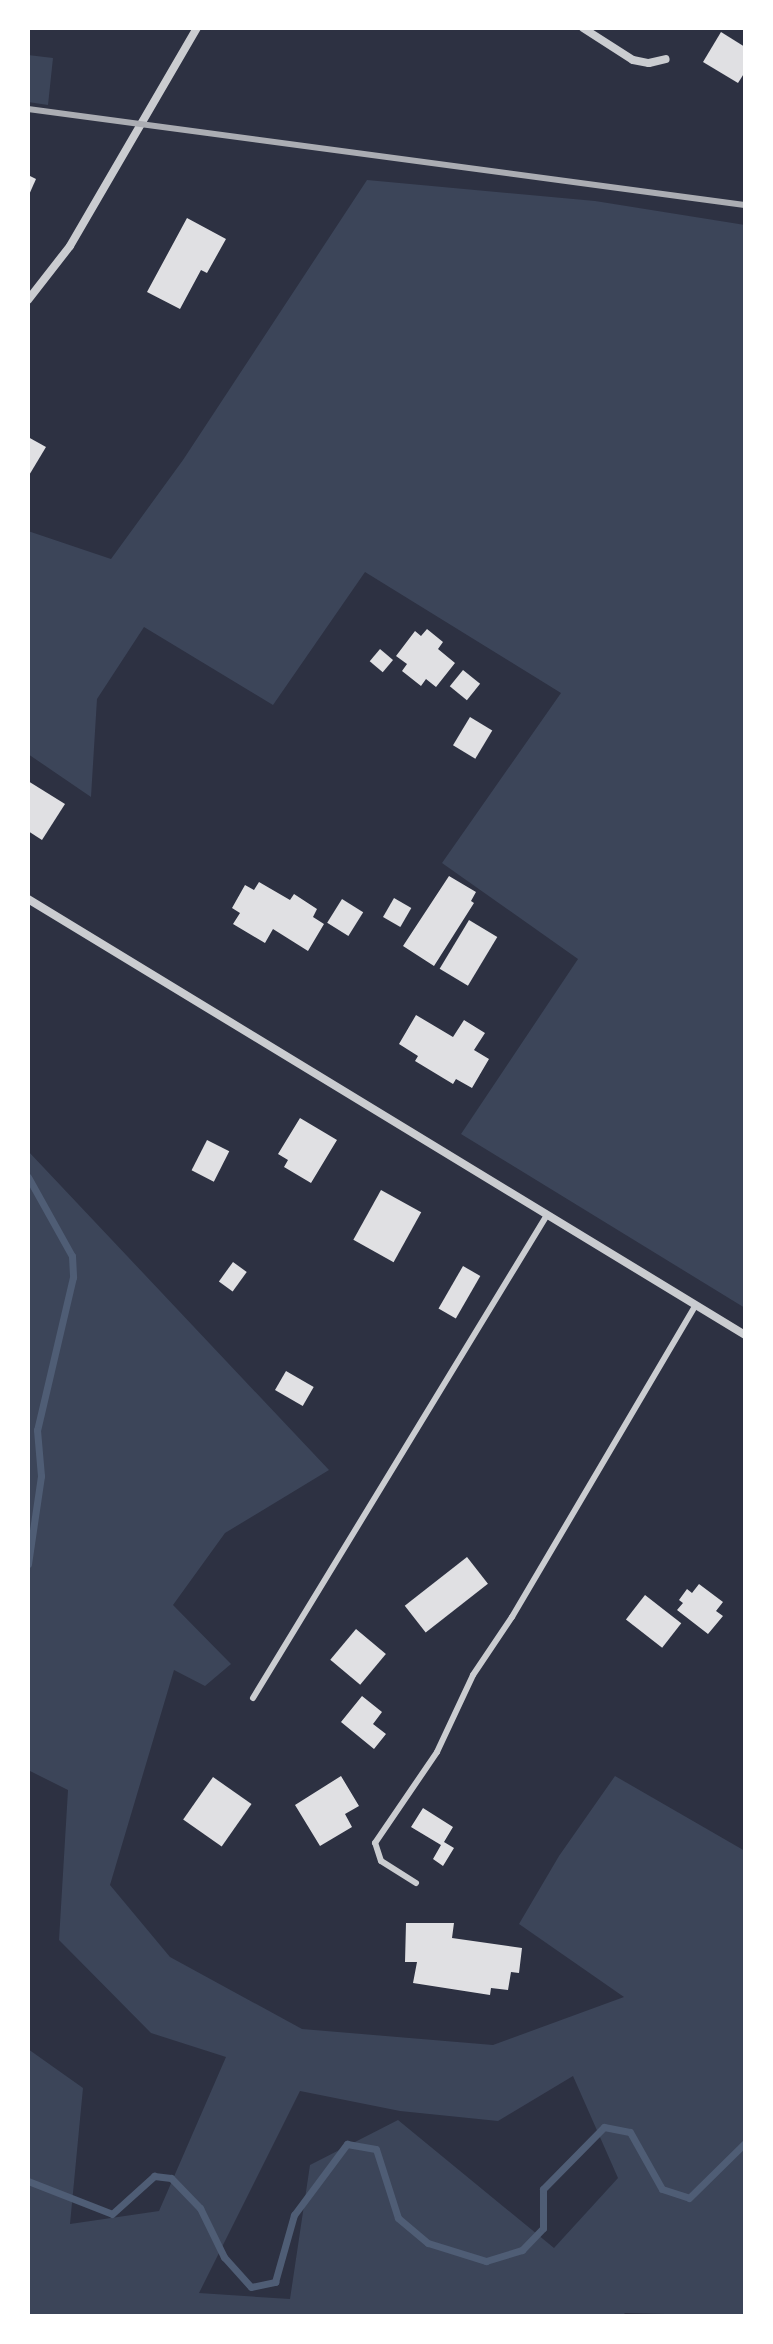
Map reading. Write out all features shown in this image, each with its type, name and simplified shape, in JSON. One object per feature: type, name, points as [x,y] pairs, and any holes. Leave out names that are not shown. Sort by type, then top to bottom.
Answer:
[{"type":"street","points":[[28,300],[70,246],[197,28]]},
{"type":"street","points":[[583,28],[633,60],[649,63],[666,59]]},
{"type":"street","points":[[28,899],[745,1335]]},
{"type":"lane","points":[[253,1698],[547,1215]]},
{"type":"lane","points":[[416,1883],[381,1861],[375,1843],[437,1752],[473,1675],[512,1617],[696,1305]]},
{"type":"shaded area","points":[[28,55],[53,58],[48,105],[28,102]]},
{"type":"shaded area","points":[[367,180],[595,201],[745,225],[745,1308],[461,1134],[578,959],[442,863],[561,693],[365,572],[273,705],[144,627],[97,699],[91,797],[28,754],[28,531],[111,559],[183,460]]},
{"type":"shaded area","points":[[28,1151],[329,1470],[225,1533],[173,1605],[231,1664],[205,1686],[174,1670],[110,1885],[170,1957],[302,2029],[493,2045],[624,1997],[519,1924],[559,1856],[615,1776],[745,1851],[745,2316],[625,2313],[622,2316],[28,2316],[28,2049],[83,2088],[70,2224],[159,2211],[226,2057],[151,2033],[59,1940],[68,1790],[28,1770]],"holes":[[[573,2076],[618,2178],[554,2248],[398,2120],[310,2165],[290,2299],[199,2293],[300,2091],[400,2111],[498,2121]]]},
{"type":"building","points":[[721,32],[745,47],[745,72],[738,83],[703,62]]},
{"type":"building","points":[[28,175],[36,179],[28,197]]},
{"type":"building","points":[[187,218],[226,239],[207,273],[201,270],[180,309],[147,292]]},
{"type":"building","points":[[28,437],[46,447],[28,477]]},
{"type":"building","points":[[427,629],[443,642],[438,649],[455,663],[436,687],[426,679],[421,686],[402,671],[407,664],[396,656],[415,631],[421,636]]},
{"type":"building","points":[[380,649],[393,660],[383,672],[370,661]]},
{"type":"building","points":[[463,670],[480,684],[467,700],[450,686]]},
{"type":"building","points":[[470,717],[492,730],[475,759],[453,745]]},
{"type":"building","points":[[28,781],[65,804],[42,840],[28,831]]},
{"type":"building","points":[[449,876],[476,892],[471,901],[474,903],[434,966],[403,946]]},
{"type":"building","points":[[259,882],[290,900],[294,894],[317,909],[313,917],[324,924],[308,951],[273,929],[265,943],[233,924],[240,913],[232,908],[245,885],[254,890]]},
{"type":"building","points":[[394,898],[411,908],[400,927],[383,917]]},
{"type":"building","points":[[342,899],[363,912],[348,936],[327,923]]},
{"type":"building","points":[[469,920],[497,937],[468,986],[440,969]]},
{"type":"building","points":[[416,1015],[453,1037],[464,1020],[485,1033],[474,1050],[489,1059],[472,1088],[456,1079],[453,1084],[415,1061],[418,1056],[399,1044]]},
{"type":"building","points":[[300,1118],[337,1140],[311,1183],[284,1167],[288,1160],[278,1154]]},
{"type":"building","points":[[207,1140],[229,1151],[214,1182],[192,1170]]},
{"type":"building","points":[[381,1190],[421,1212],[394,1262],[353,1240]]},
{"type":"building","points":[[233,1262],[247,1272],[233,1291],[219,1281]]},
{"type":"building","points":[[463,1266],[480,1276],[456,1318],[438,1308]]},
{"type":"building","points":[[286,1371],[314,1387],[303,1406],[275,1390]]},
{"type":"building","points":[[467,1557],[488,1584],[426,1632],[405,1606]]},
{"type":"building","points":[[699,1584],[723,1602],[716,1611],[723,1616],[708,1634],[677,1610],[683,1603],[679,1600],[687,1589],[692,1593]]},
{"type":"building","points":[[645,1595],[681,1623],[662,1648],[626,1619]]},
{"type":"building","points":[[356,1629],[386,1654],[360,1685],[330,1660]]},
{"type":"building","points":[[362,1696],[382,1712],[373,1724],[386,1734],[374,1749],[341,1722]]},
{"type":"building","points":[[341,1776],[359,1806],[345,1814],[352,1827],[320,1846],[295,1805]]},
{"type":"building","points":[[213,1777],[252,1804],[222,1847],[183,1820]]},
{"type":"building","points":[[423,1808],[453,1827],[444,1842],[454,1848],[443,1866],[433,1859],[441,1845],[411,1827]]},
{"type":"building","points":[[406,1923],[454,1923],[452,1938],[522,1948],[519,1973],[511,1972],[508,1990],[491,1988],[490,1995],[413,1983],[417,1962],[405,1962]]},
{"type":"waterway","points":[[28,1177],[72,1256],[73,1277],[37,1430],[41,1476],[28,1564]]},
{"type":"waterway","points":[[28,2181],[112,2214],[154,2176],[171,2178],[200,2208],[224,2257],[251,2287],[275,2282],[294,2215],[347,2144],[376,2149],[398,2218],[428,2243],[486,2261],[522,2250],[543,2228],[543,2189],[604,2127],[630,2132],[662,2189],[689,2198],[745,2143]]},
{"type":"railway","points":[[28,109],[745,205]]}]
